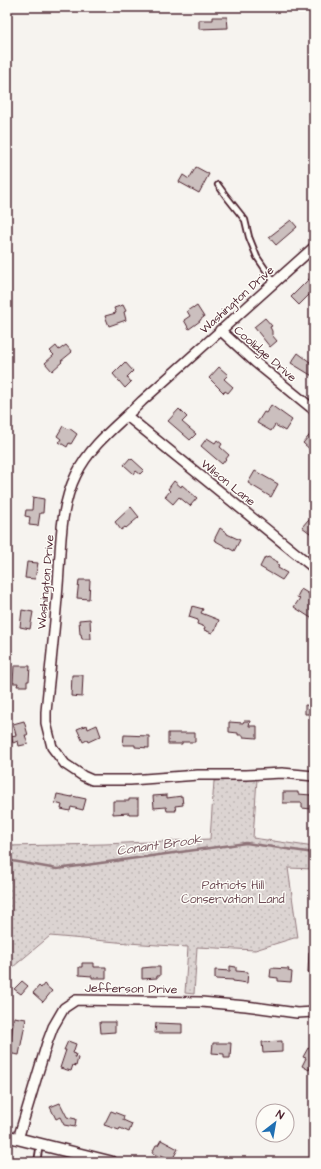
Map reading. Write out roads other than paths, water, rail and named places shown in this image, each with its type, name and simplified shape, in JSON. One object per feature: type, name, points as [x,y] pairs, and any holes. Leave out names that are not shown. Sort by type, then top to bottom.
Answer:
[{"type":"street","name":"Washington Drive","points":[[314,247],[220,330],[111,430],[88,455],[76,475],[66,502],[62,521],[58,587],[46,712],[46,723],[52,747],[65,764],[92,780],[130,780],[198,775],[282,773],[314,776]]},
{"type":"street","name":"Coolidge Drive","points":[[220,330],[255,362],[314,410]]},
{"type":"street","name":"Wilson Lane","points":[[127,416],[314,568]]},
{"type":"street","name":"Jefferson Drive","points":[[12,1138],[54,1027],[64,1008],[76,1000],[200,1002],[246,1006],[297,1013],[314,1012]]},
{"type":"street","points":[[12,1138],[111,1162]]},
{"type":"lane","points":[[218,185],[245,220],[249,236],[257,256],[274,282]]},
{"type":"lane","points":[[37,1162],[40,1144]]},
{"type":"waterway","name":"Conant Brook","points":[[7,860],[57,869],[246,843],[314,853]]},
{"type":"park label","name":"Patriots Hill Conservation Land","points":[[233,892]]}]
